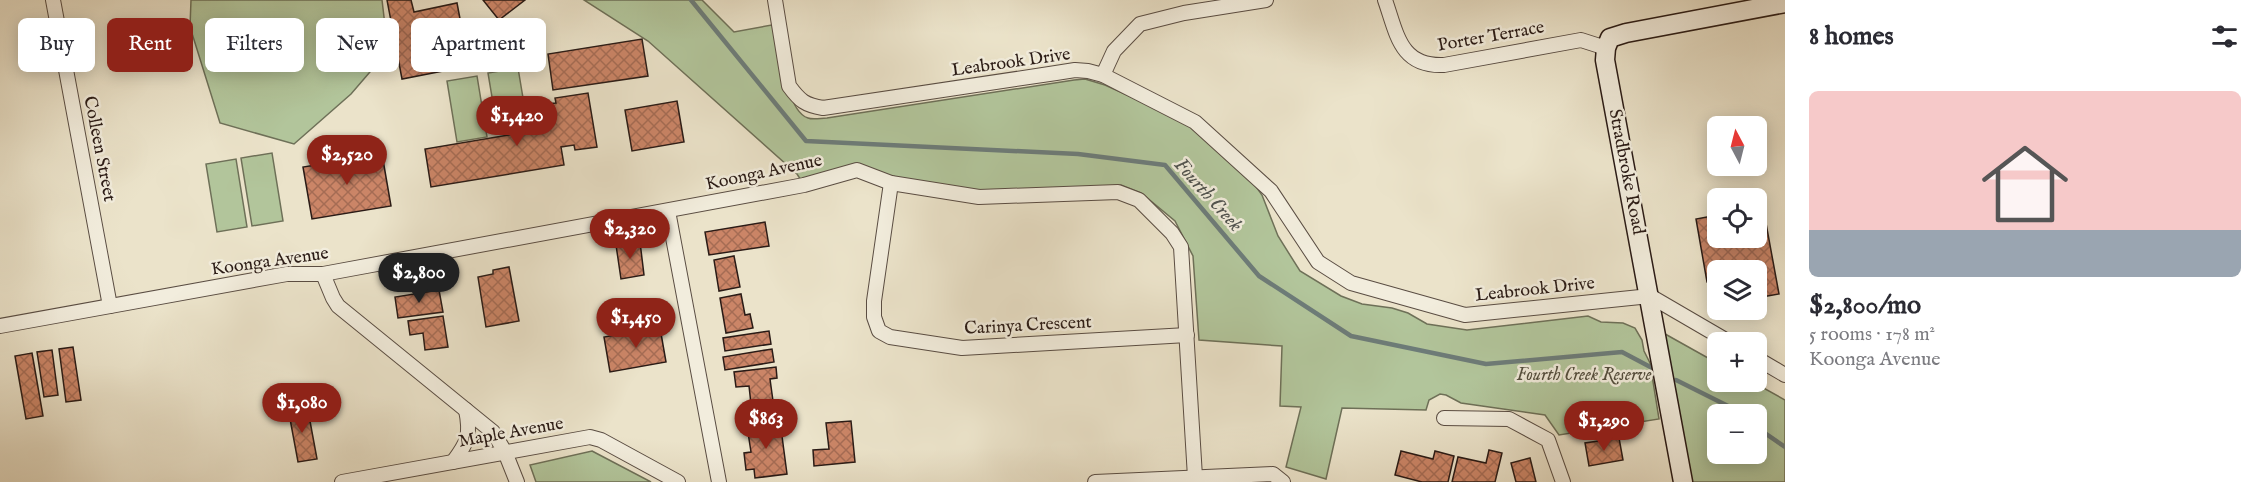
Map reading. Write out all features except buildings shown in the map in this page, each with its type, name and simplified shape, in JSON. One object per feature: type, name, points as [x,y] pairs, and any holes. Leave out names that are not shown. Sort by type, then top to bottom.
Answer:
[{"type":"main road","points":[[1606,48],[1610,38],[1626,33],[1785,3]]},
{"type":"main road","name":"Stradbroke Road","points":[[1606,48],[1608,72],[1683,482]]},
{"type":"street","name":"Colleen Street","points":[[53,0],[110,306]]},
{"type":"street","name":"Leabrook Drive","points":[[775,0],[789,86],[807,105],[823,108],[1075,70],[1088,71],[1103,75],[1195,122],[1271,191],[1318,262],[1351,283],[1466,315],[1650,296]]},
{"type":"street","points":[[1103,75],[1114,51],[1140,24],[1266,0]]},
{"type":"street","name":"Porter Terrace","points":[[1385,0],[1401,46],[1417,62],[1429,66],[1581,40],[1606,48]]},
{"type":"street","name":"Koonga Avenue","points":[[0,326],[288,274],[323,274],[804,185],[857,170],[891,183],[979,197],[1118,192],[1139,200],[1172,233],[1181,247],[1195,477]]},
{"type":"street","name":"Carinya Crescent","points":[[891,183],[874,301],[874,317],[879,331],[890,337],[962,348],[1187,334]]},
{"type":"street","points":[[668,211],[719,482]]},
{"type":"street","points":[[323,274],[338,306],[493,432],[505,452],[516,482]]},
{"type":"street","points":[[1650,296],[1712,332]]},
{"type":"street","points":[[1767,364],[1785,375]]},
{"type":"street","points":[[453,462],[466,445],[469,425],[466,410]]},
{"type":"street","points":[[1444,418],[1509,419],[1548,440],[1563,482]]},
{"type":"street","name":"Maple Avenue","points":[[342,482],[590,437],[601,440],[678,482]]},
{"type":"street","points":[[1095,482],[1273,474],[1282,481]]},
{"type":"green space","points":[[191,0],[382,0],[384,18],[316,18],[316,72],[370,72],[351,94],[294,144],[220,123],[193,37],[193,18],[190,18]]},
{"type":"green space","name":"Fourth Creek Reserve","points":[[584,0],[702,0],[734,32],[777,24],[789,91],[800,113],[810,119],[1074,80],[1085,79],[1105,85],[1193,125],[1247,174],[1262,195],[1278,236],[1300,271],[1341,296],[1362,304],[1392,308],[1408,313],[1427,324],[1467,330],[1588,316],[1601,322],[1623,323],[1635,328],[1650,363],[1659,419],[1559,435],[1545,415],[1461,403],[1440,394],[1429,400],[1426,410],[1342,408],[1326,479],[1286,467],[1301,407],[1280,406],[1282,346],[1199,340],[1193,256],[1175,221],[1141,193],[1121,185],[979,197],[856,171],[804,185],[797,174],[648,41]]},
{"type":"green space","points":[[519,72],[528,128],[498,133],[488,73]]},
{"type":"green space","points":[[477,76],[487,137],[457,142],[447,81]]},
{"type":"green space","points":[[272,153],[283,221],[252,226],[241,158]]},
{"type":"green space","points":[[236,159],[247,227],[217,232],[206,164]]},
{"type":"green space","points":[[1658,330],[1707,357],[1707,392],[1767,392],[1767,390],[1785,400],[1785,482],[1689,482]]},
{"type":"green space","points":[[592,451],[651,482],[536,482],[530,465]]},
{"type":"waterway","name":"Fourth Creek","points":[[691,0],[806,141],[1078,154],[1165,165],[1259,276],[1351,336],[1486,364],[1622,352],[1656,370]]},
{"type":"waterway","name":"Fourth Creek","points":[[1676,380],[1724,404]]},
{"type":"waterway","name":"Fourth Creek","points":[[1767,435],[1785,447]]}]
